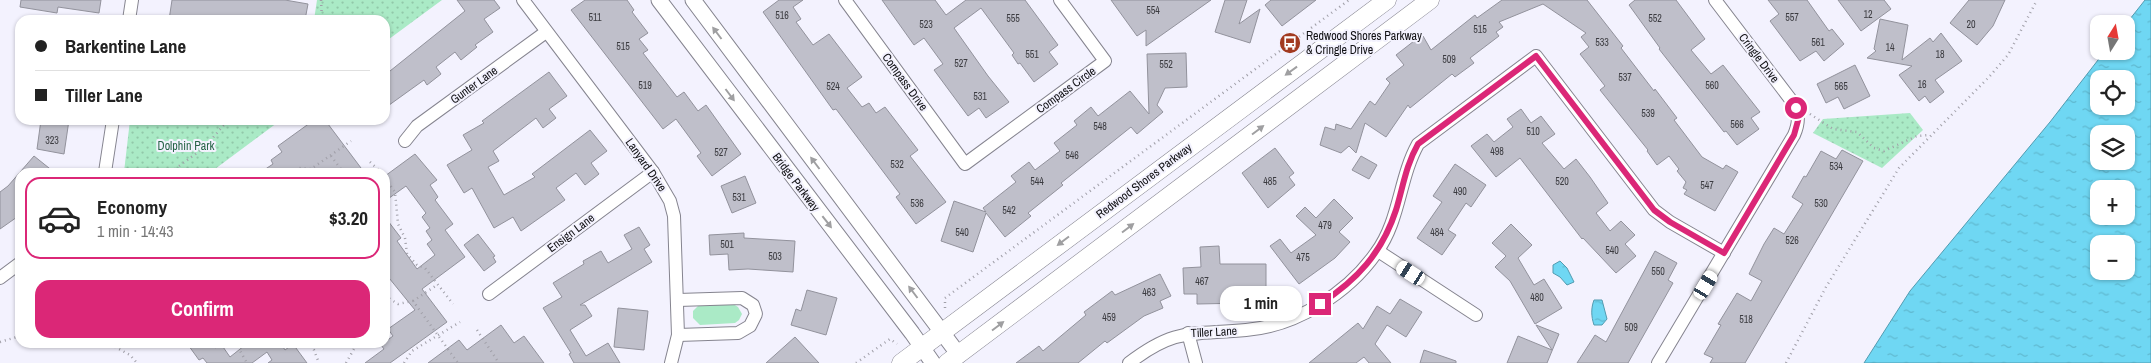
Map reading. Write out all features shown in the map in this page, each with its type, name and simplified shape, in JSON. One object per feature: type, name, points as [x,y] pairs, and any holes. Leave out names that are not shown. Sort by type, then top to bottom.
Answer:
[{"type":"main road","name":"Redwood Shores Parkway","points":[[901,363],[1387,0]]},
{"type":"main road","points":[[957,360],[1430,0]]},
{"type":"street","points":[[130,15],[132,0]]},
{"type":"street","name":"Lanyard Drive","points":[[523,0],[653,172],[674,211],[678,335],[671,363]]},
{"type":"street","name":"Bridge Parkway","points":[[659,0],[933,363]]},
{"type":"street","points":[[693,0],[941,332],[957,360]]},
{"type":"street","name":"Compass Drive","points":[[845,0],[965,164]]},
{"type":"street","name":"Compass Circle","points":[[965,164],[1105,61],[1060,0]]},
{"type":"street","name":"Cringle Drive","points":[[1715,0],[1791,100],[1799,117]]},
{"type":"street","name":"Gunter Lane","points":[[405,141],[418,126],[546,32]]},
{"type":"street","name":"Tiller Lane","points":[[1129,363],[1159,342],[1188,333],[1248,330],[1274,324],[1308,311],[1331,296],[1362,271],[1378,251],[1396,210],[1410,158],[1418,144],[1536,56],[1654,210],[1670,222],[1724,253]]},
{"type":"street","points":[[1658,363],[1794,135],[1799,117]]},
{"type":"street","points":[[106,168],[112,125]]},
{"type":"street","name":"Ensign Lane","points":[[489,294],[653,172]]},
{"type":"street","points":[[1378,251],[1476,315]]},
{"type":"street","points":[[0,278],[15,267]]},
{"type":"street","points":[[678,300],[742,298],[753,305],[756,314],[750,326],[738,333],[678,335]]},
{"type":"street","points":[[1188,333],[1196,363]]},
{"type":"path","points":[[321,0],[322,15]]},
{"type":"path","points":[[945,308],[945,298],[1349,0]]},
{"type":"path","points":[[1786,363],[1826,287],[1899,168],[1983,84],[2008,55],[2037,0]]},
{"type":"path","points":[[1799,117],[1811,113],[1833,128],[1857,132],[1874,148],[1884,151],[1917,136],[1931,135]]},
{"type":"path","points":[[176,168],[205,147],[224,125]]},
{"type":"path","points":[[313,168],[351,141]]},
{"type":"path","points":[[331,156],[340,168]]},
{"type":"path","points":[[370,162],[377,168]]},
{"type":"path","points":[[390,185],[395,192],[398,224],[406,238],[407,254],[417,265],[425,268],[452,304]]},
{"type":"path","points":[[390,299],[398,304],[413,301],[437,284]]},
{"type":"path","points":[[413,301],[458,363]]},
{"type":"path","points":[[404,363],[412,351],[460,322]]},
{"type":"path","points":[[477,330],[499,363]]},
{"type":"path","points":[[0,342],[15,338]]},
{"type":"path","points":[[856,363],[890,339],[897,344]]},
{"type":"path","points":[[117,348],[130,355],[137,363]]},
{"type":"path","points":[[239,348],[247,363]]},
{"type":"path","points":[[312,348],[319,363]]},
{"type":"path","points":[[346,363],[355,348]]},
{"type":"green space","points":[[317,0],[442,0],[390,38],[390,15],[315,15]]},
{"type":"green space","points":[[1910,113],[1923,130],[1882,168],[1813,133],[1823,119]]},
{"type":"green space","name":"Dolphin Park","points":[[129,125],[274,125],[216,168],[124,168]]},
{"type":"green space","points":[[733,304],[738,307],[742,314],[735,323],[700,325],[693,318],[693,311],[699,305]]},
{"type":"water","points":[[2145,0],[2151,0],[2151,363],[1864,363],[1910,291],[2050,122],[2090,70],[2090,115],[2135,115],[2135,70],[2090,70],[2098,60],[2135,60],[2135,15],[2133,15]]},
{"type":"water","points":[[1560,261],[1567,268],[1574,282],[1567,285],[1560,277],[1553,273],[1553,265]]},
{"type":"water","points":[[1594,300],[1602,300],[1607,319],[1602,325],[1594,325],[1592,306]]},
{"type":"building","points":[[21,0],[101,0],[99,13],[58,7],[57,13],[20,7]]},
{"type":"building","points":[[172,0],[285,0],[308,4],[306,15],[170,15]]},
{"type":"building","points":[[457,0],[494,0],[500,8],[484,19],[493,32],[475,45],[477,47],[461,60],[455,52],[436,67],[441,74],[427,85],[424,80],[390,104],[390,71],[465,11]]},
{"type":"building","points":[[585,0],[627,0],[634,10],[632,12],[648,33],[639,39],[648,50],[643,53],[677,97],[684,92],[698,111],[706,105],[741,154],[712,176],[697,156],[701,153],[676,119],[663,129],[571,10]]},
{"type":"building","points":[[779,0],[803,0],[793,7],[801,19],[796,22],[813,45],[829,34],[862,77],[847,88],[862,107],[869,103],[876,113],[885,107],[918,150],[910,156],[946,202],[916,224],[896,197],[900,194],[836,109],[833,110],[763,12]]},
{"type":"building","points":[[882,0],[935,0],[946,15],[966,0],[1025,0],[1058,45],[1049,52],[1058,64],[1034,82],[1020,63],[1018,64],[1012,55],[1014,53],[981,8],[954,28],[1009,102],[986,118],[979,108],[968,116],[934,70],[943,64],[924,38],[914,45]]},
{"type":"building","points":[[1111,0],[1211,0],[1146,46],[1146,30],[1137,36]]},
{"type":"building","points":[[1225,0],[1247,0],[1239,24],[1260,9],[1250,43],[1215,32]]},
{"type":"building","points":[[1271,0],[1316,0],[1282,26],[1265,5]]},
{"type":"building","points":[[1502,0],[1587,0],[1623,46],[1621,48],[1677,118],[1674,120],[1702,157],[1723,169],[1726,165],[1738,172],[1715,211],[1684,194],[1687,190],[1683,188],[1686,182],[1677,171],[1679,169],[1669,156],[1657,165],[1648,150],[1600,90],[1605,86],[1580,54],[1589,47],[1581,37],[1586,33],[1543,4],[1499,22],[1503,27],[1496,32],[1499,36],[1470,58],[1474,63],[1455,77],[1452,74],[1410,108],[1408,105],[1386,137],[1365,123],[1356,153],[1349,146],[1341,153],[1320,145],[1325,127],[1335,130],[1336,124],[1351,129],[1370,101],[1375,105],[1390,83],[1386,79],[1404,65],[1396,55],[1423,36],[1431,50],[1475,15],[1477,18]]},
{"type":"building","points":[[1635,0],[1676,0],[1705,39],[1691,50],[1711,74],[1723,65],[1760,112],[1751,118],[1759,129],[1737,145],[1726,131],[1724,132],[1659,49],[1629,5]]},
{"type":"building","points":[[1768,0],[1807,0],[1829,31],[1832,29],[1844,44],[1824,61],[1816,51],[1800,61],[1770,21],[1779,14]]},
{"type":"building","points":[[1838,0],[1884,0],[1891,9],[1861,31]]},
{"type":"building","points":[[1969,0],[2005,0],[1993,26],[1977,45],[1950,23]]},
{"type":"building","points":[[1880,19],[1908,25],[1902,60],[1930,38],[1933,42],[1941,33],[1962,61],[1935,80],[1944,92],[1930,103],[1925,96],[1919,101],[1899,75],[1912,66],[1867,58],[1876,51],[1874,49]]},
{"type":"building","points":[[1186,53],[1187,87],[1165,88],[1157,105],[1163,112],[1137,134],[1131,127],[1061,183],[1063,185],[1028,213],[1031,216],[1005,237],[986,213],[973,252],[941,241],[954,201],[986,212],[983,208],[1016,182],[1011,176],[1029,162],[1035,170],[1060,151],[1054,143],[1077,125],[1074,121],[1091,107],[1098,116],[1130,91],[1149,114],[1147,54]]},
{"type":"building","points":[[1855,65],[1870,96],[1844,109],[1838,97],[1826,103],[1817,84]]},
{"type":"building","points":[[549,72],[567,96],[549,109],[556,118],[543,128],[536,118],[493,151],[499,161],[488,167],[504,195],[535,177],[532,174],[590,130],[607,151],[591,163],[599,174],[585,185],[576,173],[556,188],[565,200],[521,231],[513,217],[494,228],[472,188],[464,193],[447,165],[472,150],[463,135],[484,123],[482,121]]},
{"type":"building","points":[[1521,109],[1531,123],[1541,116],[1555,134],[1542,143],[1564,169],[1576,159],[1590,177],[1608,203],[1596,213],[1610,231],[1621,221],[1635,235],[1625,244],[1636,256],[1616,273],[1582,239],[1520,158],[1496,177],[1471,146],[1487,134],[1494,142],[1513,127],[1507,119]]},
{"type":"building","points":[[40,125],[68,125],[64,154],[37,149]]},
{"type":"building","points":[[307,125],[329,125],[361,168],[267,168],[273,164],[271,160],[282,152],[278,146]]},
{"type":"building","points":[[1275,148],[1294,173],[1289,177],[1295,185],[1268,208],[1242,173]]},
{"type":"building","points":[[1842,150],[1863,161],[1745,363],[1710,363],[1713,358],[1704,354],[1721,325],[1718,324],[1737,293],[1751,301],[1762,281],[1749,274],[1764,244],[1774,228],[1784,234],[1803,204],[1792,197],[1804,176],[1806,177],[1821,151],[1836,159]]},
{"type":"building","points":[[415,154],[437,180],[430,185],[438,197],[435,200],[453,224],[445,230],[465,257],[422,289],[447,322],[390,363],[365,363],[383,348],[390,348],[390,338],[393,336],[390,328],[415,310],[390,279],[390,224],[401,238],[397,241],[417,269],[435,255],[427,244],[432,240],[426,231],[430,228],[422,217],[426,213],[406,186],[390,197],[390,172]]},
{"type":"building","points":[[34,156],[49,168],[24,168]]},
{"type":"building","points":[[1361,156],[1377,165],[1369,179],[1352,170]]},
{"type":"building","points":[[1455,164],[1486,185],[1471,207],[1466,203],[1448,230],[1456,235],[1442,255],[1417,238],[1442,202],[1433,196]]},
{"type":"building","points":[[745,176],[756,203],[732,213],[721,186]]},
{"type":"building","points":[[15,178],[15,218],[0,229],[0,192]]},
{"type":"building","points":[[1334,199],[1353,218],[1339,232],[1350,242],[1335,258],[1299,284],[1270,246],[1280,239],[1291,253],[1316,235],[1296,216],[1305,207],[1316,218]]},
{"type":"building","points":[[1511,224],[1532,245],[1518,258],[1534,285],[1544,279],[1562,308],[1535,324],[1510,281],[1495,267],[1506,256],[1492,243]]},
{"type":"building","points":[[639,227],[650,245],[644,249],[652,262],[580,305],[585,305],[592,316],[570,330],[586,356],[608,343],[620,363],[574,363],[569,354],[571,353],[543,308],[562,297],[553,283],[584,264],[583,261],[601,251],[608,263],[632,249],[624,235]]},
{"type":"building","points":[[744,233],[744,238],[795,241],[793,272],[748,269],[729,270],[728,254],[710,255],[709,235]]},
{"type":"building","points":[[478,234],[495,256],[493,257],[496,262],[484,271],[464,245]]},
{"type":"building","points":[[1219,246],[1220,264],[1266,264],[1266,287],[1247,287],[1247,303],[1197,304],[1197,294],[1184,294],[1183,268],[1201,267],[1200,247]]},
{"type":"building","points":[[1655,251],[1677,263],[1668,280],[1673,283],[1628,363],[1577,363],[1595,335],[1606,342]]},
{"type":"building","points":[[1160,274],[1171,296],[1160,301],[1163,308],[1144,316],[1107,343],[1105,341],[1078,363],[1016,363],[1039,346],[1043,351],[1086,315],[1084,312],[1112,291],[1115,295]]},
{"type":"building","points":[[807,290],[837,298],[826,335],[791,325],[796,309],[801,311]]},
{"type":"building","points":[[1400,299],[1422,312],[1406,337],[1387,325],[1375,344],[1391,363],[1369,363],[1364,357],[1356,363],[1309,363],[1358,323],[1363,329],[1377,306],[1390,314]]},
{"type":"building","points":[[618,308],[648,311],[644,350],[614,347]]},
{"type":"building","points":[[501,325],[514,343],[524,336],[544,363],[428,363],[459,340],[467,350]]},
{"type":"building","points":[[1536,325],[1559,334],[1547,363],[1507,363],[1518,336],[1552,350]]},
{"type":"building","points":[[795,337],[819,363],[766,363]]},
{"type":"building","points":[[190,348],[224,348],[230,357],[241,348],[284,348],[285,350],[296,348],[307,363],[268,363],[272,360],[267,352],[252,363],[207,363],[203,358],[199,360]]},
{"type":"building","points":[[1424,350],[1456,361],[1456,363],[1420,363]]},
{"type":"place","name":"Redwood Shores Parkway & Cringle Drive","points":[[1290,43]]},
{"type":"route","points":[[1320,304],[1362,271],[1378,251],[1396,210],[1410,158],[1418,144],[1536,56],[1654,210],[1670,222],[1724,253],[1794,135],[1799,117],[1796,108]]}]
